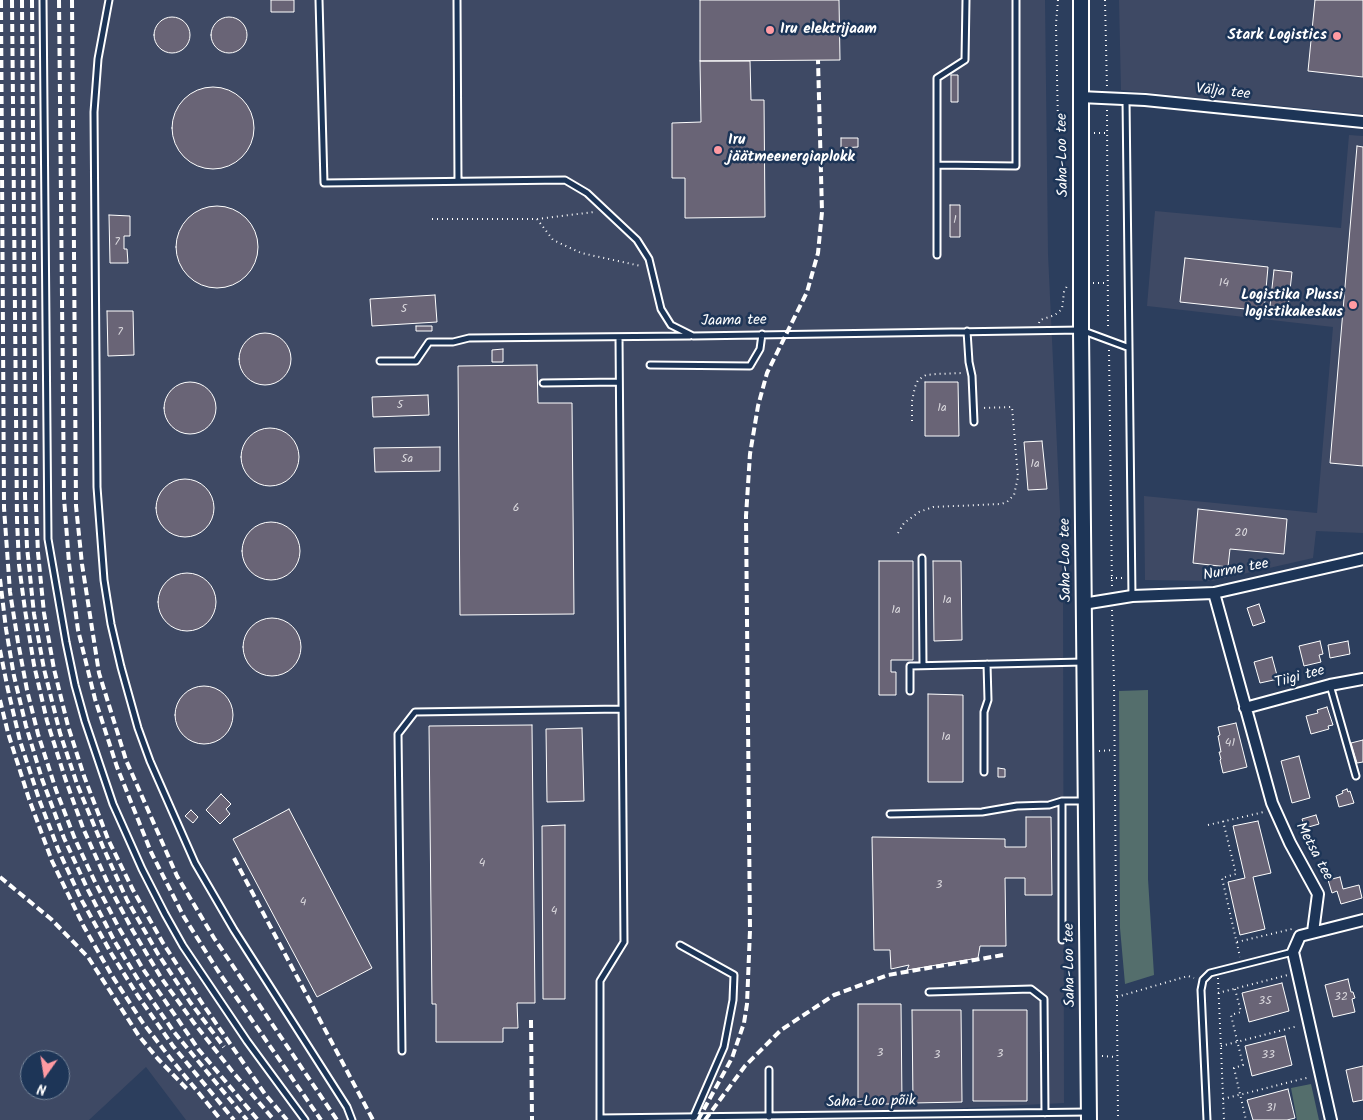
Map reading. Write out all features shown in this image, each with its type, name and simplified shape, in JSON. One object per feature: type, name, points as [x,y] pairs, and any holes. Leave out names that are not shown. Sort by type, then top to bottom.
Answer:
[{"type":"main road","name":"Saha-Loo tee","points":[[1081,0],[1081,330],[1089,1116]]},
{"type":"street","name":"Välja tee","points":[[1080,98],[1145,100],[1363,122]]},
{"type":"street","name":"Nurme tee","points":[[1083,604],[1132,596],[1214,593],[1363,559]]},
{"type":"street","name":"Metsa tee","points":[[1214,593],[1272,803],[1290,843],[1318,894],[1313,932]]},
{"type":"street","name":"Tiigi tee","points":[[1245,708],[1330,685],[1363,679]]},
{"type":"street","points":[[1331,1120],[1293,952],[1300,936],[1363,920]]},
{"type":"lane","points":[[43,0],[48,539],[75,685],[112,804],[165,914],[247,1041],[305,1120]]},
{"type":"lane","points":[[109,0],[98,59],[94,112],[97,282],[95,421],[97,487],[104,580],[111,624],[138,728],[150,761],[196,863],[239,938],[347,1107],[352,1120]]},
{"type":"lane","name":"Jaama tee","points":[[319,0],[324,183],[566,180],[587,193],[637,240],[649,258],[661,309],[671,325],[692,336],[1081,330]]},
{"type":"lane","points":[[457,0],[458,181]]},
{"type":"lane","points":[[937,255],[937,78],[966,60],[966,0]]},
{"type":"lane","points":[[937,165],[1016,166],[1016,0]]},
{"type":"lane","points":[[1126,100],[1127,347],[1132,596]]},
{"type":"lane","points":[[1081,330],[1127,347]]},
{"type":"lane","points":[[967,331],[969,362],[972,373],[974,422]]},
{"type":"lane","points":[[650,365],[750,366],[760,349],[762,334]]},
{"type":"lane","points":[[380,361],[416,361],[429,342],[453,342],[469,338],[692,336]]},
{"type":"lane","points":[[600,1119],[600,981],[624,942],[619,337]]},
{"type":"lane","points":[[543,383],[619,382]]},
{"type":"lane","points":[[922,558],[923,665]]},
{"type":"lane","points":[[910,692],[910,666],[1084,662]]},
{"type":"lane","points":[[984,772],[984,712],[988,700],[987,664]]},
{"type":"lane","points":[[1330,685],[1356,776]]},
{"type":"lane","points":[[402,1051],[398,734],[415,712],[622,709]]},
{"type":"lane","points":[[890,814],[982,812],[1017,806],[1086,801]]},
{"type":"lane","points":[[1062,802],[1062,940]]},
{"type":"lane","points":[[680,945],[734,975],[733,1000],[724,1047],[693,1118]]},
{"type":"lane","points":[[1207,1120],[1201,990],[1203,980],[1210,973],[1293,952]]},
{"type":"lane","points":[[929,992],[1031,989],[1044,999],[1045,1113]]},
{"type":"lane","points":[[769,1070],[769,1117]]},
{"type":"lane","name":"Saha-Loo põik","points":[[600,1119],[1045,1113],[1089,1116]]},
{"type":"path","points":[[1058,0],[1056,24],[1058,128],[1064,132],[1107,133]]},
{"type":"path","points":[[1105,0],[1107,99]]},
{"type":"path","points":[[432,219],[537,219],[606,211]]},
{"type":"path","points":[[537,219],[553,240],[581,253],[651,268]]},
{"type":"path","points":[[912,422],[912,401],[918,380],[926,375],[972,373]]},
{"type":"path","points":[[898,533],[904,522],[919,512],[933,507],[1001,504],[1007,502],[1014,495],[1018,477],[1012,407],[974,408]]},
{"type":"path","points":[[1112,578],[1131,578]]},
{"type":"path","points":[[1085,752],[1114,750]]},
{"type":"path","points":[[1208,825],[1266,811]]},
{"type":"path","points":[[1223,821],[1236,874],[1222,878],[1242,964]]},
{"type":"path","points":[[1237,942],[1295,928],[1300,936]]},
{"type":"path","points":[[1218,971],[1224,1120]]},
{"type":"path","points":[[1218,993],[1290,974]]},
{"type":"path","points":[[1118,997],[1188,976],[1203,980]]},
{"type":"path","points":[[1235,989],[1241,1012],[1231,1014],[1243,1065],[1234,1068],[1245,1120]]},
{"type":"path","points":[[1221,1046],[1302,1025]]},
{"type":"path","points":[[1088,1056],[1117,1057]]},
{"type":"path","points":[[1223,1099],[1314,1076]]},
{"type":"shaded area","points":[[0,0],[1045,0],[1048,254],[1063,575],[1064,1103],[719,1120],[186,1120],[146,1067],[89,1120],[0,1120]]},
{"type":"shaded area","points":[[1119,0],[1363,0],[1363,114],[1121,90]]},
{"type":"shaded area","points":[[1349,135],[1363,136],[1363,533],[1316,531],[1313,558],[1212,581],[1145,580],[1144,496],[1317,513],[1333,327],[1147,306],[1155,211],[1341,228]]},
{"type":"green space","points":[[1148,690],[1148,879],[1154,975],[1125,984],[1120,928],[1119,691]]},
{"type":"green space","points":[[1311,1084],[1319,1120],[1297,1120],[1291,1088]]},
{"type":"building","points":[[271,0],[294,0],[294,12],[271,12]]},
{"type":"building","name":"Iru elektrijaam","points":[[700,0],[839,0],[840,60],[700,61]]},
{"type":"building","name":"Stark Logistics","points":[[1315,0],[1363,0],[1363,77],[1308,71]]},
{"type":"building","points":[[172,17],[179,18],[185,22],[189,28],[189,42],[185,48],[179,52],[172,53],[165,52],[159,48],[155,42],[154,35],[155,28],[159,22],[165,18]]},
{"type":"building","points":[[229,17],[236,18],[242,22],[246,28],[246,42],[242,48],[236,52],[229,53],[222,52],[216,48],[212,42],[211,35],[212,28],[216,22],[222,18]]},
{"type":"building","name":"Iru jäätmeenergiaplokk","points":[[700,61],[750,61],[751,100],[764,100],[765,217],[685,218],[685,178],[672,178],[672,123],[701,122]]},
{"type":"building","points":[[951,75],[958,75],[958,102],[951,102]]},
{"type":"building","points":[[213,87],[229,90],[242,99],[251,112],[254,128],[251,144],[242,157],[229,166],[213,169],[197,166],[184,157],[175,144],[172,128],[175,112],[184,99],[197,90]]},
{"type":"building","points":[[841,138],[858,138],[858,147],[841,148]]},
{"type":"building","name":"Logistika Plussi logistikakeskus","points":[[1357,146],[1363,147],[1363,466],[1330,463]]},
{"type":"building","points":[[950,205],[960,205],[960,237],[950,237]]},
{"type":"building","points":[[217,206],[233,209],[246,218],[255,231],[258,247],[255,263],[246,276],[233,285],[217,288],[201,285],[188,276],[179,263],[176,247],[179,231],[188,218],[201,209]]},
{"type":"building","points":[[109,215],[130,216],[130,236],[124,236],[124,249],[127,249],[128,263],[110,263]]},
{"type":"building","points":[[1185,258],[1268,267],[1264,311],[1180,302]]},
{"type":"building","points":[[1274,270],[1292,272],[1288,308],[1270,306]]},
{"type":"building","points":[[435,295],[437,322],[372,326],[370,299]]},
{"type":"building","points":[[107,311],[133,311],[134,355],[108,356]]},
{"type":"building","points":[[416,326],[432,326],[432,331],[416,331]]},
{"type":"building","points":[[265,333],[279,337],[287,345],[291,359],[287,373],[279,381],[265,385],[251,381],[243,373],[239,359],[243,345],[251,337]]},
{"type":"building","points":[[503,349],[503,362],[492,362],[492,350]]},
{"type":"building","points":[[537,365],[538,403],[572,403],[574,614],[460,615],[458,366]]},
{"type":"building","points":[[190,382],[200,384],[208,390],[214,398],[216,408],[214,418],[208,426],[200,432],[190,434],[180,432],[172,426],[166,418],[164,408],[166,398],[172,390],[180,384]]},
{"type":"building","points":[[925,382],[958,382],[959,436],[925,436]]},
{"type":"building","points":[[428,395],[429,415],[373,417],[372,397]]},
{"type":"building","points":[[264,428],[276,428],[291,436],[299,451],[299,463],[291,478],[276,486],[264,486],[249,478],[241,463],[241,451],[249,436]]},
{"type":"building","points":[[1042,441],[1047,489],[1028,490],[1024,442]]},
{"type":"building","points":[[440,447],[440,471],[375,472],[374,448]]},
{"type":"building","points":[[179,479],[191,479],[206,487],[214,502],[214,514],[206,529],[191,537],[179,537],[164,529],[156,514],[156,502],[164,487]]},
{"type":"building","points":[[1198,509],[1287,519],[1284,554],[1230,549],[1228,567],[1193,563]]},
{"type":"building","points":[[265,522],[277,522],[292,530],[300,545],[300,557],[292,572],[277,580],[265,580],[250,572],[242,557],[242,545],[250,530]]},
{"type":"building","points":[[879,561],[913,561],[913,660],[891,660],[891,672],[896,672],[896,695],[879,695]]},
{"type":"building","points":[[933,561],[961,561],[962,640],[934,641]]},
{"type":"building","points":[[181,573],[193,573],[208,581],[216,596],[216,608],[208,623],[193,631],[181,631],[166,623],[158,608],[158,596],[166,581]]},
{"type":"building","points":[[1259,604],[1265,622],[1253,626],[1247,608]]},
{"type":"building","points":[[266,618],[278,618],[293,626],[301,641],[301,653],[293,668],[278,676],[266,676],[251,668],[243,653],[243,641],[251,626]]},
{"type":"building","points":[[1320,641],[1323,654],[1319,655],[1321,662],[1304,666],[1299,646]]},
{"type":"building","points":[[1348,641],[1350,654],[1330,658],[1328,645]]},
{"type":"building","points":[[1272,657],[1278,679],[1260,683],[1254,662]]},
{"type":"building","points":[[198,686],[210,686],[225,694],[233,709],[233,721],[225,736],[210,744],[198,744],[183,736],[175,721],[175,709],[183,694]]},
{"type":"building","points":[[928,694],[963,695],[963,782],[928,782]]},
{"type":"building","points":[[1327,707],[1333,725],[1328,726],[1329,729],[1311,734],[1306,716],[1318,713],[1317,710]]},
{"type":"building","points":[[1236,723],[1247,767],[1223,773],[1219,752],[1221,752],[1218,727]]},
{"type":"building","points":[[532,725],[535,1003],[517,1003],[518,1028],[503,1028],[503,1042],[436,1042],[436,1004],[432,1004],[429,726]]},
{"type":"building","points":[[582,728],[584,801],[547,802],[546,729]]},
{"type":"building","points":[[1363,740],[1363,762],[1357,763],[1351,743]]},
{"type":"building","points":[[1299,756],[1310,798],[1292,803],[1281,761]]},
{"type":"building","points":[[998,768],[1005,769],[1005,777],[998,777]]},
{"type":"building","points":[[1347,789],[1348,792],[1350,791],[1354,803],[1339,807],[1336,796]]},
{"type":"building","points":[[221,794],[231,804],[226,809],[230,814],[220,824],[206,810]]},
{"type":"building","points":[[289,809],[372,968],[317,997],[233,839]]},
{"type":"building","points":[[191,810],[198,817],[193,823],[185,816]]},
{"type":"building","points":[[1316,815],[1319,824],[1305,828],[1302,819]]},
{"type":"building","points":[[1026,817],[1051,817],[1052,895],[1025,895],[1025,878],[1005,878],[1006,946],[980,946],[978,958],[907,970],[909,965],[891,969],[890,950],[874,950],[872,837],[1005,839],[1005,847],[1026,847]]},
{"type":"building","points":[[1258,821],[1271,873],[1253,877],[1265,929],[1240,935],[1228,882],[1245,878],[1233,826]]},
{"type":"building","points":[[565,825],[565,999],[543,999],[542,826]]},
{"type":"building","points":[[1340,877],[1343,889],[1359,885],[1362,898],[1341,904],[1337,891],[1332,893],[1328,880]]},
{"type":"building","points":[[1348,979],[1351,992],[1353,992],[1355,998],[1352,999],[1355,1012],[1333,1017],[1325,985]]},
{"type":"building","points":[[1282,983],[1289,1011],[1249,1022],[1242,993]]},
{"type":"building","points":[[858,1004],[901,1004],[902,1104],[858,1104]]},
{"type":"building","points":[[912,1010],[961,1010],[962,1102],[913,1103]]},
{"type":"building","points":[[973,1010],[1027,1010],[1027,1101],[973,1101]]},
{"type":"building","points":[[1285,1036],[1292,1065],[1252,1076],[1245,1046]]},
{"type":"building","points":[[1363,1066],[1363,1100],[1353,1102],[1346,1070]]},
{"type":"building","points":[[1288,1089],[1295,1118],[1287,1120],[1253,1120],[1247,1100]]},
{"type":"railway","points":[[1,0],[4,508],[10,592],[27,690],[38,734],[56,790],[75,839],[119,928],[143,969],[199,1050],[258,1120]]},
{"type":"railway","points":[[12,0],[19,565],[34,665],[47,721],[83,828],[110,888],[133,931],[162,979],[194,1023],[274,1120]]},
{"type":"railway","points":[[22,0],[25,496],[27,547],[34,614],[44,669],[60,733],[77,784],[127,900],[158,954],[190,1002],[224,1047]]},
{"type":"railway","points":[[32,0],[36,507],[44,613],[54,669],[68,726],[84,776],[108,839],[133,890],[163,943],[202,1003],[265,1094],[287,1120]]},
{"type":"railway","points":[[59,0],[64,498],[69,563],[78,630],[95,699],[117,767],[151,852],[184,917],[218,971],[321,1120]]},
{"type":"railway","points":[[72,0],[76,506],[82,564],[99,673],[126,760],[177,876],[214,938],[337,1120]]},
{"type":"railway","points":[[698,1120],[732,1058],[744,1023],[747,1004],[750,930],[746,516],[750,454],[758,406],[767,373],[807,292],[818,253],[822,212],[818,60]]},
{"type":"railway","points":[[0,579],[14,676],[26,726],[42,779],[64,838],[115,942],[142,986],[174,1032],[247,1120]]},
{"type":"railway","points":[[0,650],[20,741],[58,849],[81,899],[138,996],[173,1046],[234,1120]]},
{"type":"railway","points":[[0,700],[8,733],[29,799],[52,861],[84,927],[111,974],[143,1023],[221,1120]]},
{"type":"railway","points":[[234,858],[373,1120]]},
{"type":"railway","points":[[0,877],[51,919],[88,957],[139,1036],[187,1089]]},
{"type":"railway","points":[[705,1120],[745,1066],[781,1030],[834,995],[888,975],[1003,955]]},
{"type":"railway","points":[[531,1020],[532,1120]]},
{"type":"place","name":"Iru elektrijaam","points":[[770,30]]},
{"type":"place","name":"Stark Logistics","points":[[1337,36]]},
{"type":"place","name":"Iru jäätmeenergiaplokk","points":[[718,150]]},
{"type":"place","name":"Logistika Plussi logistikakeskus","points":[[1353,305]]}]
